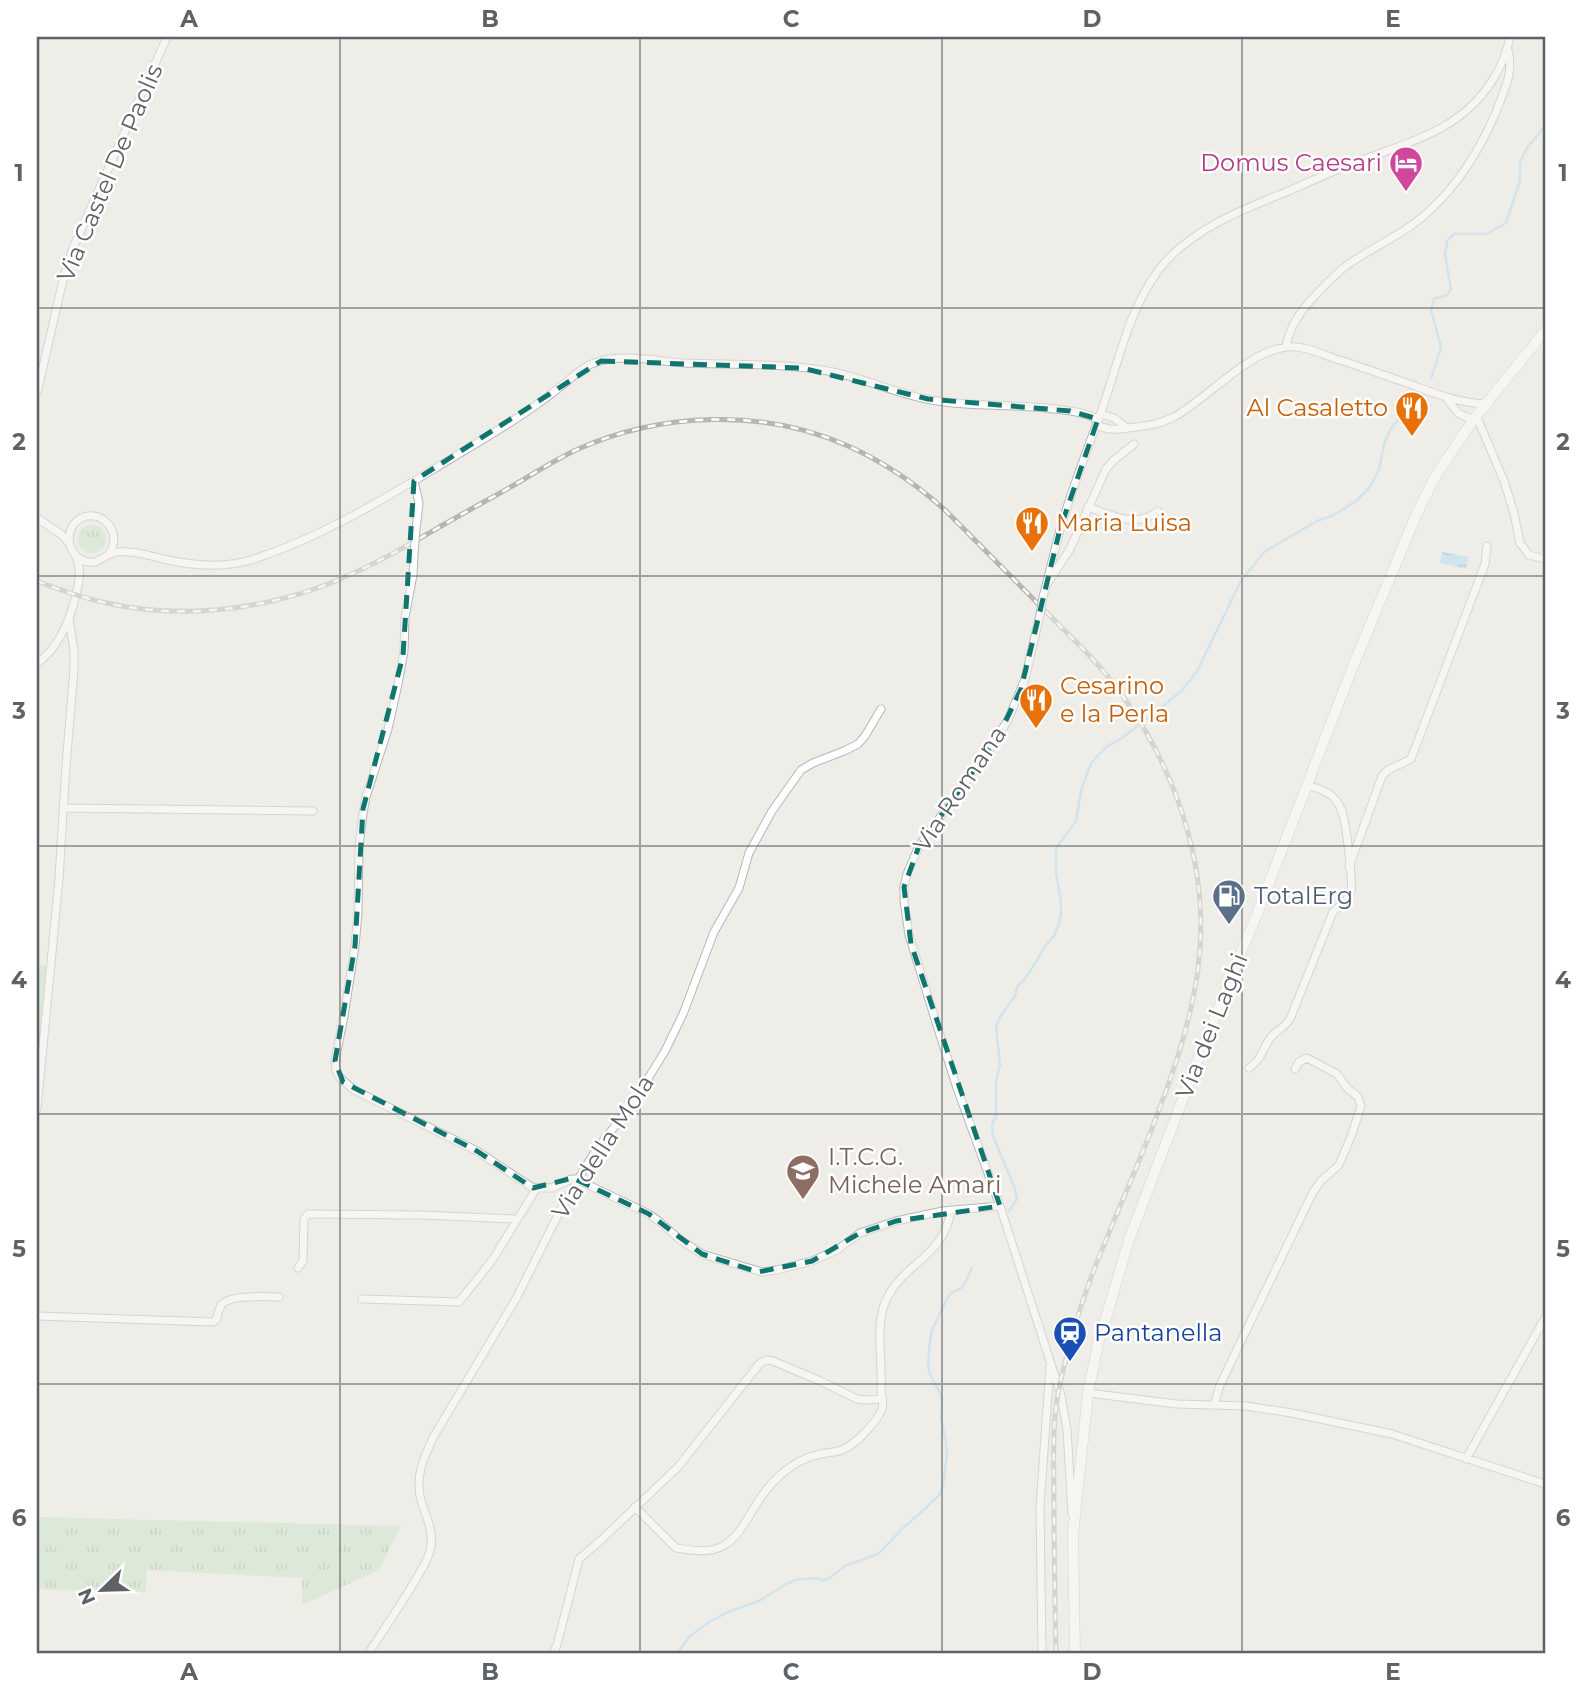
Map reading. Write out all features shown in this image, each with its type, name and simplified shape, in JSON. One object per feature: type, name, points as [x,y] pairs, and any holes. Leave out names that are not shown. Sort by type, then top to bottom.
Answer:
[{"type":"main road","name":"Via dei Laghi","points":[[1075,1654],[1073,1534],[1088,1394],[1098,1343],[1130,1237],[1355,661],[1412,524],[1436,475],[1464,433],[1545,331]]},
{"type":"street","name":"Via Castel De Paolis","points":[[37,393],[73,248],[167,37]]},
{"type":"street","name":"Via Romana","points":[[1073,1534],[1065,1411],[1000,1206],[957,1088],[911,944],[904,908],[904,887],[910,864],[921,842],[1008,720],[1025,679],[1063,520],[1120,352],[1140,303],[1159,271],[1180,248],[1212,226],[1414,141],[1450,123],[1483,94],[1500,67],[1510,37]]},
{"type":"street","points":[[1286,347],[1296,320],[1330,280],[1344,267],[1404,231],[1426,214],[1455,184],[1482,140],[1500,102],[1511,68],[1508,48]]},
{"type":"street","points":[[79,579],[95,562],[109,554],[124,551],[200,565],[228,565],[248,561],[324,531],[414,481],[516,419],[594,362],[609,360],[757,364],[802,368],[835,373],[928,399],[1086,413],[1112,430],[1149,426],[1173,417],[1249,363],[1286,347],[1301,348],[1331,357],[1447,399],[1486,404]]},
{"type":"street","points":[[1447,399],[1458,413],[1464,433]]},
{"type":"street","points":[[1469,402],[1504,481],[1520,543],[1529,555],[1545,559]]},
{"type":"street","points":[[1458,413],[1476,416]]},
{"type":"street","points":[[1098,419],[1114,418],[1127,428]]},
{"type":"street","points":[[1047,584],[1066,555],[1106,469],[1134,444]]},
{"type":"street","points":[[414,481],[419,503],[413,575],[405,617],[404,651],[388,729],[363,809],[355,946],[336,1055],[335,1068],[340,1078],[351,1088],[477,1151],[536,1189],[552,1188],[573,1179],[578,1180],[649,1214],[702,1254],[762,1272],[800,1265],[822,1257],[863,1231],[896,1221],[951,1210],[1000,1206]]},
{"type":"street","points":[[1088,507],[1131,520],[1151,516],[1158,510]]},
{"type":"street","points":[[53,528],[66,528],[92,516],[104,520],[113,530],[115,542],[109,554]]},
{"type":"street","points":[[37,517],[69,543],[79,566],[79,579],[69,618],[57,644],[37,664]]},
{"type":"street","points":[[69,543],[75,524]]},
{"type":"street","points":[[115,542],[137,552]]},
{"type":"street","points":[[1349,867],[1382,776],[1388,770],[1410,760],[1485,564],[1487,546]]},
{"type":"street","points":[[75,555],[88,562],[95,562]]},
{"type":"street","points":[[37,1109],[59,879],[74,665],[69,618]]},
{"type":"street","name":"Via della Mola","points":[[368,1654],[430,1553],[431,1530],[419,1488],[421,1462],[517,1297],[578,1180],[599,1146],[631,1106],[677,1030],[714,932],[738,890],[749,853],[772,811],[799,772],[813,763],[858,744],[881,709]]},
{"type":"street","points":[[1249,1068],[1258,1062],[1271,1036],[1290,1020],[1333,912],[1351,892],[1342,810],[1324,790],[1307,785]]},
{"type":"street","points":[[63,808],[313,811]]},
{"type":"street","points":[[1214,1405],[1220,1385],[1313,1192],[1339,1165],[1358,1118],[1361,1105],[1358,1097],[1336,1074],[1307,1058],[1299,1062],[1295,1069]]},
{"type":"street","points":[[362,1299],[459,1302],[493,1259],[536,1189]]},
{"type":"street","points":[[635,1507],[676,1548],[709,1551],[720,1548],[737,1534],[762,1496],[782,1473],[800,1460],[851,1446],[872,1425],[882,1410],[880,1336],[885,1303],[909,1270],[940,1241],[948,1227],[951,1210]]},
{"type":"street","points":[[298,1268],[303,1261],[304,1219],[308,1214],[517,1219]]},
{"type":"street","points":[[37,1316],[213,1322],[225,1302],[251,1296],[279,1297]]},
{"type":"street","points":[[1466,1459],[1545,1318]]},
{"type":"street","points":[[553,1654],[558,1645],[578,1560],[686,1458],[763,1361],[773,1361],[857,1399],[882,1399]]},
{"type":"street","points":[[1042,1654],[1040,1506],[1051,1363]]},
{"type":"street","points":[[1088,1394],[1292,1413],[1392,1434],[1545,1484]]},
{"type":"highlighted area","points":[[601,361],[802,368],[928,399],[1070,411],[1098,419],[1060,529],[1021,689],[998,737],[919,846],[904,887],[911,944],[1000,1206],[896,1221],[860,1233],[812,1261],[758,1272],[702,1254],[649,1214],[573,1178],[533,1188],[477,1151],[343,1082],[335,1061],[355,946],[363,809],[403,656],[414,481]]},
{"type":"green space","points":[[92,525],[102,529],[106,539],[102,549],[92,553],[82,549],[78,539],[82,529]]},
{"type":"green space","points":[[37,965],[51,966],[37,1099]]},
{"type":"green space","points":[[37,1517],[401,1526],[379,1570],[302,1605],[302,1578],[147,1570],[146,1592],[37,1589]]},
{"type":"water","points":[[1442,552],[1469,557],[1466,569],[1440,563]]},
{"type":"waterway","points":[[1431,379],[1441,347],[1431,310],[1434,299],[1447,295],[1451,289],[1445,255],[1447,241],[1454,234],[1486,234],[1506,223],[1520,181],[1520,162],[1527,148],[1545,126]]},
{"type":"waterway","points":[[1009,1211],[1017,1199],[1015,1189],[992,1130],[996,1117],[996,1082],[1000,1065],[996,1027],[1015,996],[1017,987],[1054,936],[1059,924],[1061,902],[1056,873],[1056,848],[1076,821],[1081,791],[1091,763],[1106,747],[1122,738],[1181,691],[1196,673],[1241,581],[1264,552],[1317,521],[1334,515],[1356,501],[1369,488],[1379,470],[1390,430],[1416,401]]},
{"type":"waterway","points":[[677,1654],[689,1637],[728,1612],[759,1601],[796,1580],[828,1579],[845,1566],[878,1554],[940,1494],[947,1455],[941,1418],[942,1400],[928,1366],[930,1341],[932,1330],[950,1294],[963,1287],[972,1268]]},
{"type":"railway","points":[[37,581],[98,601],[160,611],[215,610],[268,602],[320,587],[368,566],[562,457],[608,437],[677,422],[712,419],[747,421],[782,425],[816,434],[861,452],[899,474],[945,510],[1088,654],[1140,722],[1161,760],[1190,841],[1198,883],[1201,926],[1198,969],[1178,1056],[1086,1292],[1060,1386],[1055,1412],[1054,1450],[1056,1654]]},
{"type":"place","name":"Domus Caesari","points":[[1406,193]]},
{"type":"place","name":"Al Casaletto","points":[[1412,438]]},
{"type":"place","name":"Maria Luisa","points":[[1032,553]]},
{"type":"place","name":"Cesarino e la Perla","points":[[1036,730]]},
{"type":"place","name":"TotalErg","points":[[1229,926]]},
{"type":"place","name":"I.T.C.G. Michele Amari","points":[[803,1201]]},
{"type":"place","name":"Pantanella","points":[[1070,1363]]}]
